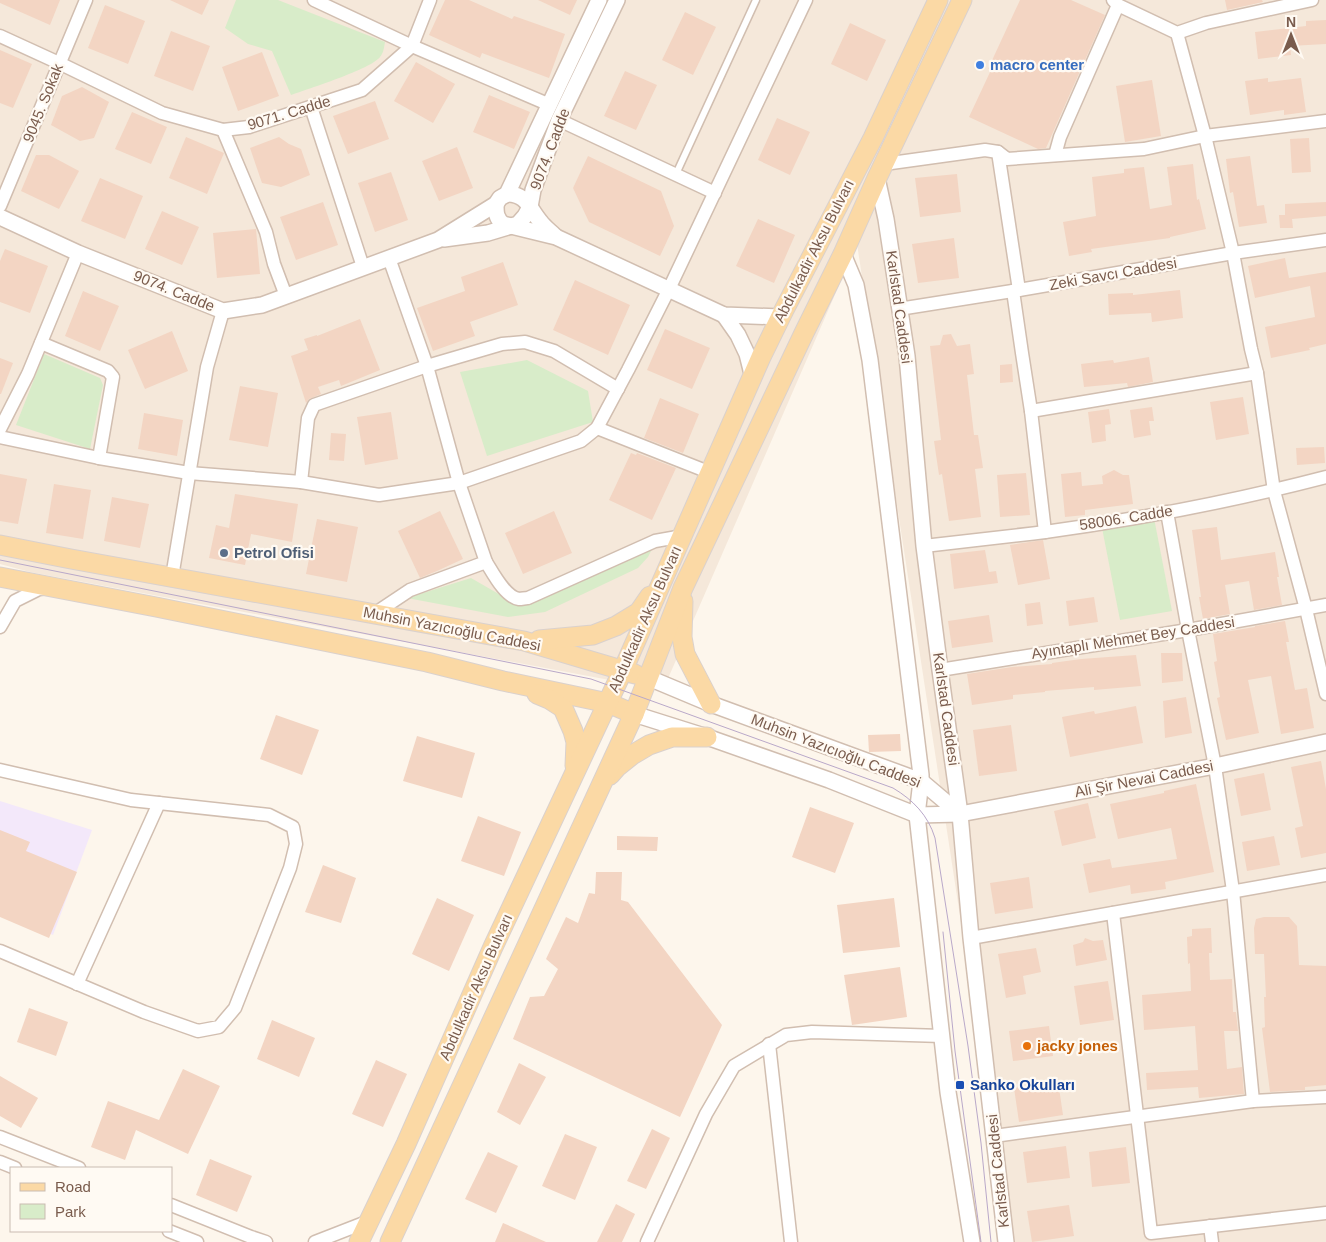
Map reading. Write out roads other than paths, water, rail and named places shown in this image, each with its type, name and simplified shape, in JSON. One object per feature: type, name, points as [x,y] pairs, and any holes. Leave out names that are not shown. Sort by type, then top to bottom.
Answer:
[{"type":"main road","name":"Abdulkadir Aksu Bulvarı","points":[[359,1242],[410,1135],[492,947],[608,703],[781,317],[873,138],[938,0]]},
{"type":"main road","name":"Abdulkadir Aksu Bulvarı","points":[[390,1242],[634,714],[683,588],[962,0]]},
{"type":"main road","name":"Muhsin Yazıcıoğlu Caddesi","points":[[0,545],[524,641],[648,678]]},
{"type":"main road","points":[[524,641],[593,636],[616,626],[638,612],[666,573]]},
{"type":"main road","name":"Muhsin Yazıcıoğlu Caddesi","points":[[0,576],[427,662],[503,681],[608,703],[634,714]]},
{"type":"main road","points":[[683,588],[682,637],[685,654],[711,704]]},
{"type":"main road","points":[[503,681],[549,699],[563,708],[576,742],[574,774]]},
{"type":"main road","points":[[598,790],[617,767],[649,745],[672,737],[707,737]]},
{"type":"street","name":"9045. Sokak","points":[[0,206],[86,0]]},
{"type":"street","points":[[314,0],[412,46],[550,105]]},
{"type":"street","name":"9071. Cadde","points":[[0,36],[162,113],[223,130],[249,128],[362,90],[412,46],[430,0]]},
{"type":"street","name":"9074. Cadde","points":[[438,240],[501,199],[550,105],[599,0]]},
{"type":"street","name":"9074. Cadde","points":[[0,217],[78,253],[223,311],[262,305],[438,240],[488,233],[518,224],[530,207],[533,190],[559,120],[617,0]]},
{"type":"street","points":[[0,437],[99,458],[189,473],[301,482],[379,495],[459,483],[581,441],[597,428],[618,389],[669,289],[806,0]]},
{"type":"street","points":[[1055,155],[1060,137],[1115,3],[1177,33],[1206,23],[1312,0]]},
{"type":"street","points":[[1177,33],[1205,136],[1232,253],[1257,373],[1274,491],[1306,609],[1326,694]]},
{"type":"street","points":[[311,107],[363,268]]},
{"type":"street","points":[[559,120],[715,193]]},
{"type":"street","points":[[881,171],[986,150],[998,152],[1007,159],[1144,148],[1205,136],[1326,121]]},
{"type":"street","points":[[223,130],[266,232],[274,264],[286,296]]},
{"type":"street","points":[[998,152],[1045,532]]},
{"type":"street","name":"Karlstad Caddesi","points":[[881,171],[906,356],[924,546],[960,814],[971,938],[1006,1242]]},
{"type":"street","points":[[556,237],[540,222],[521,197],[513,194],[501,199],[496,213],[498,220],[503,224],[556,237],[724,315],[781,317]]},
{"type":"street","name":"Zeki Savcı Caddesi","points":[[900,309],[1232,253],[1326,240]]},
{"type":"street","points":[[0,429],[28,374],[78,253]]},
{"type":"street","points":[[843,254],[856,285],[870,360],[921,781],[917,815],[948,1092],[972,1242]]},
{"type":"street","points":[[389,258],[428,366],[459,483],[486,562],[509,594],[518,599],[528,598],[655,541],[683,536]]},
{"type":"street","points":[[172,577],[207,367],[223,311]]},
{"type":"street","points":[[724,315],[738,335],[747,354],[753,378]]},
{"type":"street","points":[[301,482],[308,418],[314,406],[428,366],[502,344],[525,342],[554,351],[618,389]]},
{"type":"street","points":[[41,343],[108,371],[112,377],[99,458]]},
{"type":"street","points":[[1031,411],[1257,373]]},
{"type":"street","points":[[597,428],[711,473]]},
{"type":"street","name":"58006. Cadde","points":[[924,546],[1045,532],[1167,512],[1274,491],[1326,478]]},
{"type":"street","points":[[1167,512],[1215,766],[1232,891],[1253,1101]]},
{"type":"street","points":[[374,614],[410,590],[486,562]]},
{"type":"street","points":[[0,626],[16,601],[39,589],[53,587]]},
{"type":"street","name":"Ayıntaplı Mehmet Bey Caddesi","points":[[940,670],[1188,630],[1326,605]]},
{"type":"street","name":"Muhsin Yazıcıoğlu Caddesi","points":[[648,678],[711,704],[921,781],[960,814]]},
{"type":"street","name":"Muhsin Yazıcıoğlu Caddesi","points":[[634,714],[707,737],[829,780],[917,815],[960,814]]},
{"type":"street","name":"Ali Şir Nevai Caddesi","points":[[960,814],[1215,766],[1326,742]]},
{"type":"street","points":[[0,770],[131,800],[269,815],[293,827],[296,844],[290,868],[235,1008],[219,1027],[198,1031],[144,1012],[0,951]]},
{"type":"street","points":[[77,984],[159,803]]},
{"type":"street","points":[[971,938],[1326,875]]},
{"type":"street","points":[[1113,913],[1151,1238],[1210,1226],[1326,1213]]},
{"type":"street","points":[[647,1242],[706,1114],[734,1066],[786,1035],[812,1032],[942,1036]]},
{"type":"street","points":[[769,1044],[792,1242]]},
{"type":"street","points":[[994,1136],[1253,1101],[1326,1097]]},
{"type":"street","points":[[0,1137],[75,1167]]},
{"type":"street","points":[[0,1162],[12,1167]]},
{"type":"street","points":[[172,1205],[266,1242]]},
{"type":"street","points":[[315,1242],[369,1221]]},
{"type":"street","points":[[1210,1226],[1212,1242]]},
{"type":"street","points":[[172,1232],[197,1242]]},
{"type":"lane","points":[[676,174],[756,0]]},
{"type":"tram line","points":[[0,560],[591,679],[893,788],[919,809],[928,822],[935,838],[968,1046],[981,1143],[991,1242]]},
{"type":"tram line","points":[[943,932],[955,1051],[981,1242]]},
{"type":"place","name":"macro center","points":[[980,65]]},
{"type":"place","name":"Petrol Ofisi","points":[[224,553]]},
{"type":"place","name":"jacky jones","points":[[1027,1046]]},
{"type":"place","name":"Sanko Okulları","points":[[960,1085]]}]
